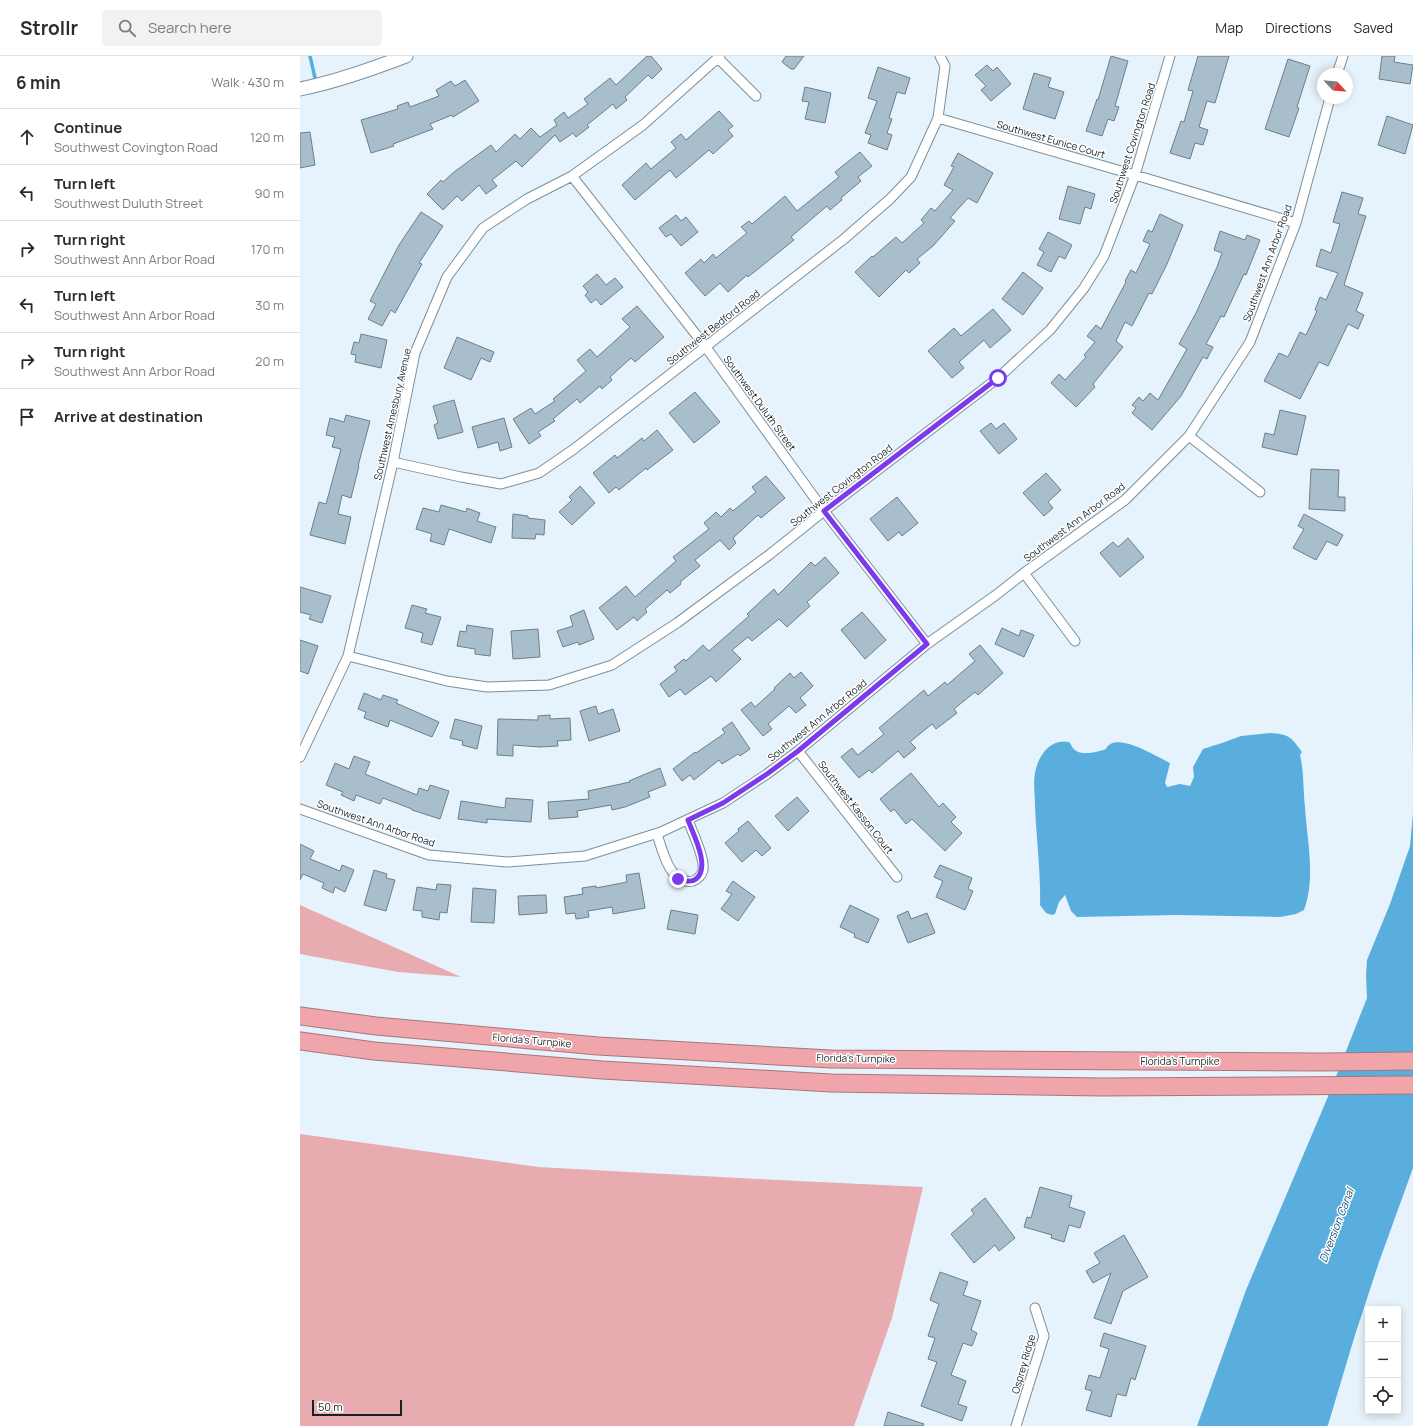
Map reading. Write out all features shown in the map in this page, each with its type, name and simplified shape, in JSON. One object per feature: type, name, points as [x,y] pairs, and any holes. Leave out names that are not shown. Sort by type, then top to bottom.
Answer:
[{"type":"highway","name":"Florida's Turnpike","points":[[300,1016],[384,1027],[598,1046],[831,1059],[1323,1062],[1413,1061]]},
{"type":"highway","points":[[300,1041],[374,1050],[602,1070],[831,1083],[1102,1087],[1413,1085]]},
{"type":"street","points":[[300,89],[374,68],[406,56]]},
{"type":"street","name":"Southwest Bedford Road","points":[[393,462],[501,484],[538,474],[574,449],[844,239],[890,199],[911,177],[938,118],[945,66],[940,56]]},
{"type":"street","name":"Southwest Covington Road","points":[[348,656],[447,681],[486,687],[549,685],[612,665],[677,623],[763,560],[824,511],[998,378],[1050,330],[1084,288],[1104,256],[1135,175],[1170,56]]},
{"type":"street","points":[[1339,68],[1343,56]]},
{"type":"street","points":[[719,57],[756,96]]},
{"type":"street","name":"Southwest Amesbury Avenue","points":[[300,757],[348,656],[393,462],[415,353],[447,277],[483,228],[528,199],[572,176],[643,125],[719,57]]},
{"type":"street","name":"Southwest Ann Arbor Road","points":[[300,809],[429,854],[507,862],[585,856],[657,834],[723,803],[767,774],[798,751],[927,644],[1125,500],[1189,436],[1250,342],[1296,223],[1328,104]]},
{"type":"street","name":"Southwest Eunice Court","points":[[938,118],[1296,223]]},
{"type":"street","name":"Southwest Duluth Street","points":[[572,176],[705,346],[824,511],[927,644]]},
{"type":"street","points":[[1189,436],[1260,492]]},
{"type":"street","points":[[1024,573],[1075,641]]},
{"type":"street","name":"Southwest Kasson Court","points":[[798,751],[897,877]]},
{"type":"street","points":[[657,834],[663,852],[671,870],[676,877],[684,881],[694,881],[700,876],[702,862],[688,820]]},
{"type":"street","name":"Osprey Ridge","points":[[1016,1426],[1044,1336],[1035,1308]]},
{"type":"shaded area","points":[[300,905],[461,977],[398,972],[300,954]]},
{"type":"shaded area","points":[[300,1134],[538,1167],[923,1187],[892,1318],[854,1426],[300,1426]]},
{"type":"water","points":[[1413,455],[1413,773],[1412,641]]},
{"type":"water","points":[[1270,733],[1281,734],[1289,737],[1295,742],[1302,752],[1300,755],[1310,859],[1310,885],[1304,910],[1296,914],[1280,917],[1176,915],[1077,917],[1071,911],[1065,895],[1059,902],[1055,914],[1052,915],[1046,913],[1040,905],[1040,880],[1034,781],[1039,760],[1046,750],[1062,741],[1069,742],[1075,750],[1082,753],[1106,749],[1111,744],[1118,742],[1127,743],[1170,763],[1165,783],[1167,787],[1180,784],[1190,786],[1194,777],[1193,767],[1203,749],[1241,736]]},
{"type":"water","name":"Diversion Canal","points":[[1413,813],[1413,1168],[1379,1262],[1328,1425],[1197,1426],[1246,1290],[1327,1099],[1367,998],[1367,960],[1390,904],[1410,846]]},
{"type":"building","points":[[647,56],[651,56],[662,69],[652,79],[648,75],[625,97],[627,100],[616,109],[613,104],[587,125],[589,127],[576,137],[573,133],[560,142],[555,135],[522,167],[516,161],[492,180],[497,186],[486,194],[479,185],[462,201],[457,196],[443,210],[427,194],[441,180],[443,182],[454,172],[491,145],[496,152],[515,134],[520,139],[531,128],[540,137],[557,125],[554,120],[564,112],[568,118],[588,104],[584,99],[610,78],[616,85]]},
{"type":"building","points":[[786,56],[804,56],[794,69],[791,69],[782,62]]},
{"type":"building","points":[[1111,56],[1128,61],[1115,106],[1119,107],[1114,121],[1108,119],[1102,136],[1086,131],[1097,99],[1098,100]]},
{"type":"building","points":[[1198,56],[1229,56],[1215,103],[1207,101],[1199,127],[1208,130],[1203,145],[1195,143],[1190,159],[1170,153],[1181,121],[1184,122],[1193,91],[1188,90]]},
{"type":"building","points":[[1382,56],[1395,56],[1394,62],[1413,65],[1410,84],[1379,79]]},
{"type":"building","points":[[1288,59],[1310,66],[1297,107],[1299,108],[1289,137],[1265,129]]},
{"type":"building","points":[[987,65],[993,71],[997,67],[1011,84],[991,101],[981,90],[986,86],[975,75]]},
{"type":"building","points":[[878,67],[910,78],[905,94],[897,92],[889,118],[892,119],[887,133],[892,135],[887,150],[868,143],[871,135],[865,133],[877,101],[868,98]]},
{"type":"building","points":[[1034,73],[1051,78],[1048,87],[1064,92],[1055,119],[1023,109]]},
{"type":"building","points":[[465,80],[479,101],[453,117],[452,115],[430,124],[433,129],[393,144],[394,146],[371,153],[361,120],[398,109],[397,106],[408,102],[410,107],[439,96],[436,90],[451,81],[455,86]]},
{"type":"building","points":[[805,87],[831,93],[825,123],[805,119],[809,102],[802,101]]},
{"type":"building","points":[[719,111],[733,126],[728,130],[733,136],[713,154],[709,150],[676,178],[670,170],[635,200],[622,185],[646,163],[651,169],[676,148],[671,142],[681,134],[686,140]]},
{"type":"building","points":[[1387,116],[1413,125],[1405,154],[1378,145]]},
{"type":"building","points":[[310,132],[315,165],[300,168],[300,133]]},
{"type":"building","points":[[860,152],[872,166],[858,177],[861,181],[841,198],[842,200],[830,210],[827,206],[791,237],[794,240],[748,277],[747,275],[728,292],[720,283],[705,296],[685,273],[701,259],[704,263],[713,254],[716,258],[747,233],[741,227],[749,221],[752,224],[785,196],[797,211],[839,177],[835,172]]},
{"type":"building","points":[[958,153],[993,173],[977,203],[968,198],[950,218],[955,221],[933,246],[917,259],[920,263],[909,273],[906,270],[879,297],[855,272],[896,237],[902,243],[924,223],[921,220],[931,208],[935,211],[953,190],[944,185],[954,167],[951,166]]},
{"type":"building","points":[[1068,186],[1095,194],[1091,209],[1085,207],[1080,224],[1059,219]]},
{"type":"building","points":[[1342,192],[1363,198],[1358,214],[1366,216],[1344,285],[1363,293],[1356,311],[1364,315],[1358,329],[1348,324],[1328,366],[1319,362],[1300,399],[1264,381],[1279,353],[1288,357],[1300,332],[1306,335],[1317,311],[1315,310],[1320,297],[1326,300],[1338,273],[1316,266],[1321,249],[1331,253],[1340,224],[1333,222]]},
{"type":"building","points":[[421,212],[443,226],[419,263],[422,264],[395,313],[391,310],[382,326],[368,319],[376,304],[370,301],[399,245]]},
{"type":"building","points":[[1160,214],[1183,225],[1167,264],[1152,294],[1149,293],[1132,326],[1125,322],[1116,341],[1123,347],[1093,384],[1095,387],[1076,407],[1051,383],[1059,374],[1065,380],[1086,357],[1084,355],[1095,342],[1087,336],[1096,325],[1101,329],[1131,270],[1136,273],[1150,244],[1143,241],[1148,230],[1152,232]]},
{"type":"building","points":[[676,215],[681,221],[686,217],[698,232],[681,246],[671,234],[666,237],[659,228]]},
{"type":"building","points":[[1220,231],[1245,240],[1247,235],[1260,240],[1246,275],[1244,274],[1224,317],[1221,316],[1206,344],[1213,347],[1207,359],[1203,357],[1181,396],[1152,430],[1132,413],[1136,408],[1132,405],[1139,397],[1143,401],[1150,393],[1158,400],[1187,349],[1179,344],[1196,313],[1217,267],[1222,253],[1214,250]]},
{"type":"building","points":[[1048,232],[1072,245],[1065,259],[1059,256],[1051,272],[1037,265],[1044,252],[1039,249]]},
{"type":"building","points":[[1023,272],[1043,288],[1023,315],[1002,299]]},
{"type":"building","points":[[597,274],[606,285],[615,278],[623,287],[601,305],[596,299],[591,303],[585,295],[588,292],[583,286]]},
{"type":"building","points":[[637,306],[664,337],[635,362],[631,358],[610,377],[612,380],[602,389],[600,386],[580,403],[577,399],[553,419],[555,421],[538,432],[541,436],[529,444],[513,419],[531,408],[535,414],[555,401],[553,399],[586,371],[577,360],[590,349],[597,357],[616,340],[630,327],[622,319]]},
{"type":"building","points":[[993,309],[1011,330],[990,348],[984,340],[959,362],[964,368],[952,378],[928,351],[954,328],[961,336]]},
{"type":"building","points":[[361,334],[387,340],[381,368],[355,362],[356,355],[351,354],[354,342],[359,343]]},
{"type":"building","points":[[457,337],[494,352],[490,362],[481,358],[471,380],[444,368]]},
{"type":"building","points":[[695,392],[720,422],[694,443],[669,413]]},
{"type":"building","points":[[454,400],[463,432],[438,439],[434,425],[438,423],[433,406]]},
{"type":"building","points":[[1280,410],[1306,416],[1297,455],[1262,447],[1265,433],[1274,435]]},
{"type":"building","points":[[346,415],[370,421],[351,498],[342,495],[338,514],[351,517],[345,544],[310,535],[319,502],[326,504],[341,449],[332,447],[335,437],[326,435],[330,418],[344,422]]},
{"type":"building","points":[[504,418],[512,447],[500,451],[498,442],[478,448],[472,427]]},
{"type":"building","points":[[991,423],[996,429],[1004,423],[1017,439],[999,454],[980,431]]},
{"type":"building","points":[[657,430],[673,450],[647,470],[646,468],[619,490],[616,487],[609,493],[593,473],[615,455],[617,458],[642,438],[644,441]]},
{"type":"building","points":[[1311,469],[1339,470],[1338,497],[1345,497],[1345,511],[1309,509]]},
{"type":"building","points":[[1046,473],[1061,490],[1048,502],[1053,508],[1044,516],[1023,493]]},
{"type":"building","points":[[766,476],[785,498],[761,518],[758,515],[733,538],[736,543],[729,550],[720,540],[695,560],[700,566],[680,582],[681,584],[670,593],[667,590],[645,609],[647,612],[637,621],[634,617],[617,630],[599,608],[626,586],[635,597],[676,561],[673,557],[709,529],[704,523],[716,512],[721,517],[730,508],[733,511],[756,492],[752,487]]},
{"type":"building","points":[[580,486],[595,503],[572,525],[559,512],[572,500],[569,497]]},
{"type":"building","points":[[897,497],[918,523],[902,536],[899,532],[888,541],[870,519]]},
{"type":"building","points":[[441,505],[466,512],[467,508],[480,513],[477,521],[496,527],[491,543],[449,529],[444,545],[430,541],[432,534],[416,529],[423,508],[439,512]]},
{"type":"building","points":[[513,514],[545,520],[544,535],[536,534],[535,539],[512,538]]},
{"type":"building","points":[[1304,514],[1343,535],[1337,546],[1327,541],[1316,560],[1293,548],[1304,529],[1298,526]]},
{"type":"building","points":[[1128,538],[1144,557],[1120,577],[1100,553],[1113,542],[1118,547]]},
{"type":"building","points":[[825,557],[839,573],[807,602],[810,606],[787,627],[779,619],[752,641],[748,637],[732,650],[741,659],[716,682],[711,676],[685,695],[680,689],[669,697],[660,684],[677,671],[674,667],[684,659],[686,661],[703,645],[709,651],[749,616],[747,614],[774,589],[778,595],[811,562],[815,566]]},
{"type":"building","points":[[300,587],[331,596],[322,623],[309,619],[311,615],[300,612]]},
{"type":"building","points":[[412,605],[427,609],[425,613],[441,617],[432,645],[421,642],[423,633],[405,628]]},
{"type":"building","points":[[584,610],[594,639],[579,645],[578,642],[563,647],[557,631],[573,626],[570,616]]},
{"type":"building","points":[[862,612],[886,640],[865,659],[841,630]]},
{"type":"building","points":[[467,625],[493,629],[490,656],[475,654],[475,649],[457,646],[460,631],[466,632]]},
{"type":"building","points":[[1002,628],[1019,636],[1021,630],[1034,635],[1024,657],[995,644]]},
{"type":"building","points":[[538,629],[540,657],[513,659],[511,631]]},
{"type":"building","points":[[300,640],[318,646],[308,674],[300,671]]},
{"type":"building","points":[[980,645],[1003,673],[978,695],[975,692],[954,709],[957,713],[936,729],[932,724],[910,742],[916,748],[904,758],[898,751],[872,773],[869,770],[859,778],[841,757],[852,748],[858,755],[884,734],[879,728],[924,690],[928,696],[945,682],[947,685],[975,661],[969,654]]},
{"type":"building","points":[[801,672],[813,686],[800,698],[806,705],[796,713],[789,706],[768,724],[772,729],[763,736],[741,710],[751,702],[755,707],[790,673],[794,678]]},
{"type":"building","points":[[364,693],[381,700],[383,695],[398,700],[396,703],[439,722],[432,737],[390,720],[388,727],[364,718],[366,712],[358,709]]},
{"type":"building","points":[[596,706],[598,714],[613,709],[620,731],[589,741],[580,711]]},
{"type":"building","points":[[550,715],[550,719],[570,718],[571,740],[557,741],[558,746],[540,747],[513,745],[513,756],[497,755],[498,719],[538,720],[538,716]]},
{"type":"building","points":[[455,719],[482,726],[477,749],[462,745],[463,741],[450,738]]},
{"type":"building","points":[[732,722],[750,749],[740,756],[738,754],[722,764],[719,760],[694,780],[690,775],[682,781],[673,769],[695,752],[696,753],[725,733],[722,729]]},
{"type":"building","points":[[354,756],[370,762],[365,774],[417,795],[419,788],[428,791],[430,785],[449,791],[440,819],[412,810],[383,798],[380,804],[356,795],[354,801],[341,795],[343,792],[326,785],[335,763],[349,769]]},
{"type":"building","points":[[660,768],[666,785],[648,792],[650,797],[625,807],[612,810],[611,805],[577,811],[578,817],[549,819],[548,802],[589,799],[588,791],[630,782],[629,781]]},
{"type":"building","points":[[911,773],[939,807],[943,803],[956,817],[951,822],[962,833],[945,851],[912,819],[906,824],[894,809],[891,812],[880,799]]},
{"type":"building","points":[[797,797],[809,811],[788,831],[775,816]]},
{"type":"building","points":[[506,798],[533,800],[531,822],[487,819],[487,823],[458,819],[461,801],[505,808]]},
{"type":"building","points":[[748,821],[771,848],[762,856],[756,850],[742,862],[725,843]]},
{"type":"building","points":[[300,844],[314,851],[310,859],[340,871],[342,865],[354,870],[345,892],[335,887],[333,893],[322,888],[324,883],[303,874],[300,880]]},
{"type":"building","points":[[940,865],[972,878],[968,889],[973,891],[965,910],[936,897],[943,881],[934,877]]},
{"type":"building","points":[[374,870],[387,874],[386,878],[395,880],[386,911],[364,905]]},
{"type":"building","points":[[639,873],[645,908],[613,914],[612,907],[588,911],[589,917],[576,919],[575,913],[566,914],[564,897],[583,894],[582,888],[596,886],[596,888],[627,882],[626,875]]},
{"type":"building","points":[[733,881],[755,897],[738,921],[721,909],[732,894],[726,891]]},
{"type":"building","points":[[437,884],[451,885],[447,913],[440,912],[439,920],[422,917],[422,911],[413,910],[417,887],[436,890]]},
{"type":"building","points":[[473,888],[496,890],[494,923],[471,922]]},
{"type":"building","points":[[546,895],[547,913],[519,915],[518,896]]},
{"type":"building","points":[[850,905],[879,919],[868,943],[854,937],[855,934],[840,927]]},
{"type":"building","points":[[671,910],[698,915],[695,934],[667,929]]},
{"type":"building","points":[[908,911],[911,919],[927,913],[935,933],[908,943],[897,916]]},
{"type":"building","points":[[1040,1187],[1072,1196],[1069,1207],[1085,1212],[1080,1228],[1069,1225],[1064,1242],[1051,1238],[1052,1235],[1024,1227],[1027,1217],[1031,1218]]},
{"type":"building","points":[[985,1198],[1015,1238],[999,1251],[995,1245],[974,1263],[951,1234],[974,1214],[971,1210]]},
{"type":"building","points":[[1124,1235],[1148,1277],[1123,1291],[1111,1324],[1094,1318],[1111,1273],[1093,1283],[1086,1271],[1100,1263],[1094,1253]]},
{"type":"building","points":[[940,1272],[968,1282],[963,1295],[981,1301],[971,1330],[977,1333],[972,1346],[963,1343],[951,1375],[966,1381],[958,1404],[967,1407],[962,1421],[921,1406],[937,1362],[928,1359],[935,1338],[928,1336],[939,1304],[930,1300]]},
{"type":"building","points":[[1104,1333],[1146,1346],[1135,1380],[1131,1378],[1126,1396],[1117,1394],[1111,1417],[1086,1410],[1092,1391],[1085,1389],[1089,1375],[1100,1378],[1109,1349],[1100,1346]]},
{"type":"building","points":[[888,1412],[924,1424],[923,1426],[884,1426]]},
{"type":"waterway","points":[[310,56],[315,78]]},
{"type":"route","points":[[678,879],[684,881],[694,881],[700,876],[702,870],[699,850],[688,820],[723,803],[767,774],[798,751],[927,644],[824,511],[998,378]]}]
